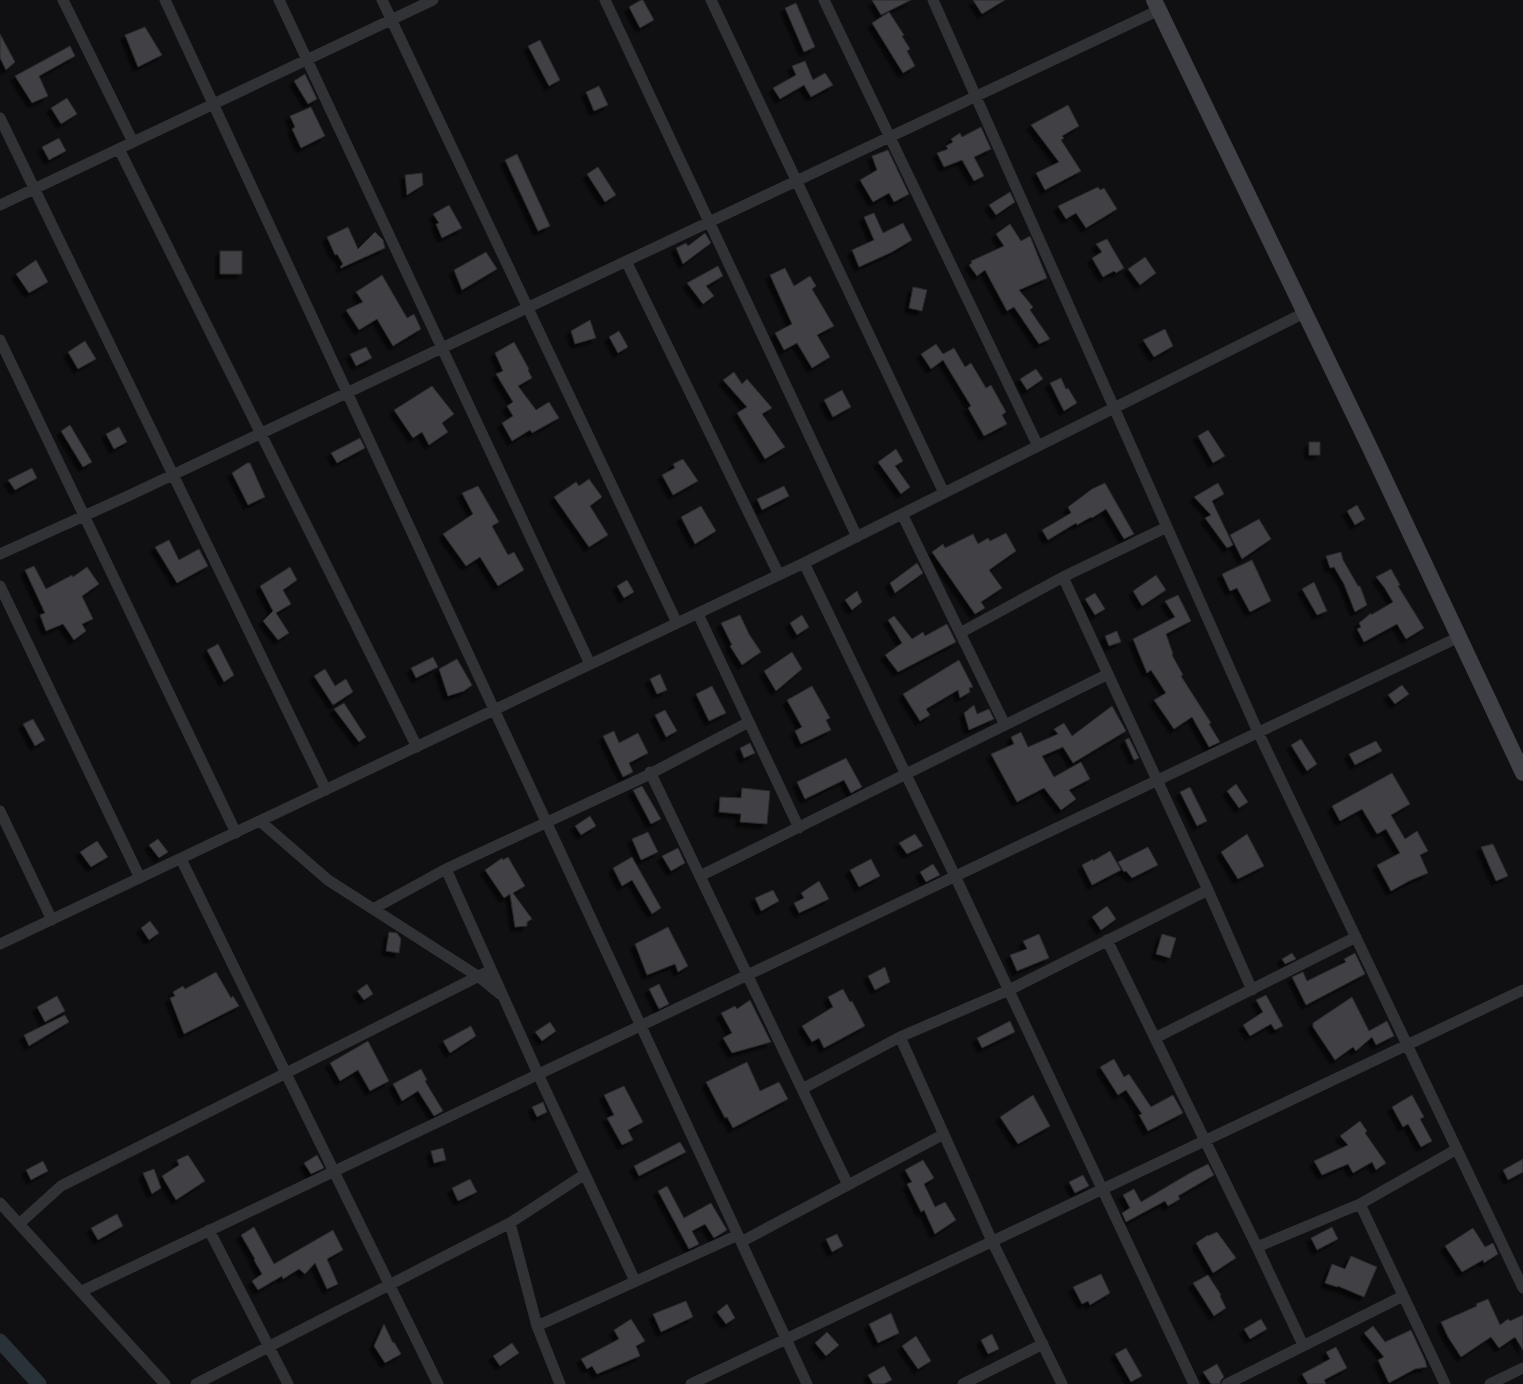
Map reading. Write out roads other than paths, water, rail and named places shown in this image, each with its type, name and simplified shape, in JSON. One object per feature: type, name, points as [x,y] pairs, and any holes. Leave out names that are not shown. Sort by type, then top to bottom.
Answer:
[{"type":"main road","points":[[1157,5],[1523,772]]},
{"type":"street","points":[[63,0],[133,142]]},
{"type":"street","points":[[165,0],[807,1384]]},
{"type":"street","points":[[279,0],[590,664]]},
{"type":"street","points":[[382,0],[677,623]]},
{"type":"street","points":[[0,205],[433,0]]},
{"type":"street","points":[[605,0],[856,537]]},
{"type":"street","points":[[712,0],[944,493]]},
{"type":"street","points":[[824,0],[1038,446]]},
{"type":"street","points":[[933,0],[1258,732],[1523,1288]]},
{"type":"street","points":[[0,554],[976,97],[1157,5]]},
{"type":"street","points":[[0,118],[326,790]]},
{"type":"street","points":[[119,149],[417,747]]},
{"type":"street","points":[[626,261],[779,575]]},
{"type":"street","points":[[0,944],[804,563],[1304,313]]},
{"type":"street","points":[[0,340],[236,833]]},
{"type":"street","points":[[902,514],[1005,726]]},
{"type":"street","points":[[960,633],[1063,577],[1167,527]]},
{"type":"street","points":[[804,563],[955,876],[1194,1384]]},
{"type":"street","points":[[1063,577],[1208,890],[1252,990]]},
{"type":"street","points":[[0,586],[140,878]]},
{"type":"street","points":[[698,614],[799,828]]},
{"type":"street","points":[[82,1291],[1459,637]]},
{"type":"street","points":[[700,876],[1108,674]]},
{"type":"street","points":[[373,909],[446,870],[749,722]]},
{"type":"street","points":[[650,772],[848,1185]]},
{"type":"street","points":[[0,811],[52,920]]},
{"type":"street","points":[[260,821],[328,880],[479,976],[503,996]]},
{"type":"street","points":[[181,859],[438,1384]]},
{"type":"street","points":[[446,870],[635,1282]]},
{"type":"street","points":[[802,1090],[900,1037],[1008,990],[1208,890]]},
{"type":"street","points":[[1156,1038],[1356,937]]},
{"type":"street","points":[[1108,940],[1257,1246],[1303,1346]]},
{"type":"street","points":[[20,1224],[61,1186],[491,970]]},
{"type":"street","points":[[690,1384],[1523,990]]},
{"type":"street","points":[[900,1037],[992,1241],[1062,1384]]},
{"type":"street","points":[[537,1326],[739,1238],[848,1185],[944,1134]]},
{"type":"street","points":[[1257,1246],[1360,1204],[1457,1149]]},
{"type":"street","points":[[196,1384],[510,1223],[585,1174]]},
{"type":"street","points":[[0,1203],[165,1384]]},
{"type":"street","points":[[1360,1204],[1445,1384]]},
{"type":"street","points":[[510,1223],[537,1326],[560,1384]]},
{"type":"street","points":[[209,1230],[288,1384]]},
{"type":"street","points":[[1227,1384],[1403,1296]]},
{"type":"street","points":[[963,1384],[1043,1344]]},
{"type":"street","points":[[1490,1384],[1523,1368]]},
{"type":"waterway","points":[[0,1341],[39,1384]]}]
